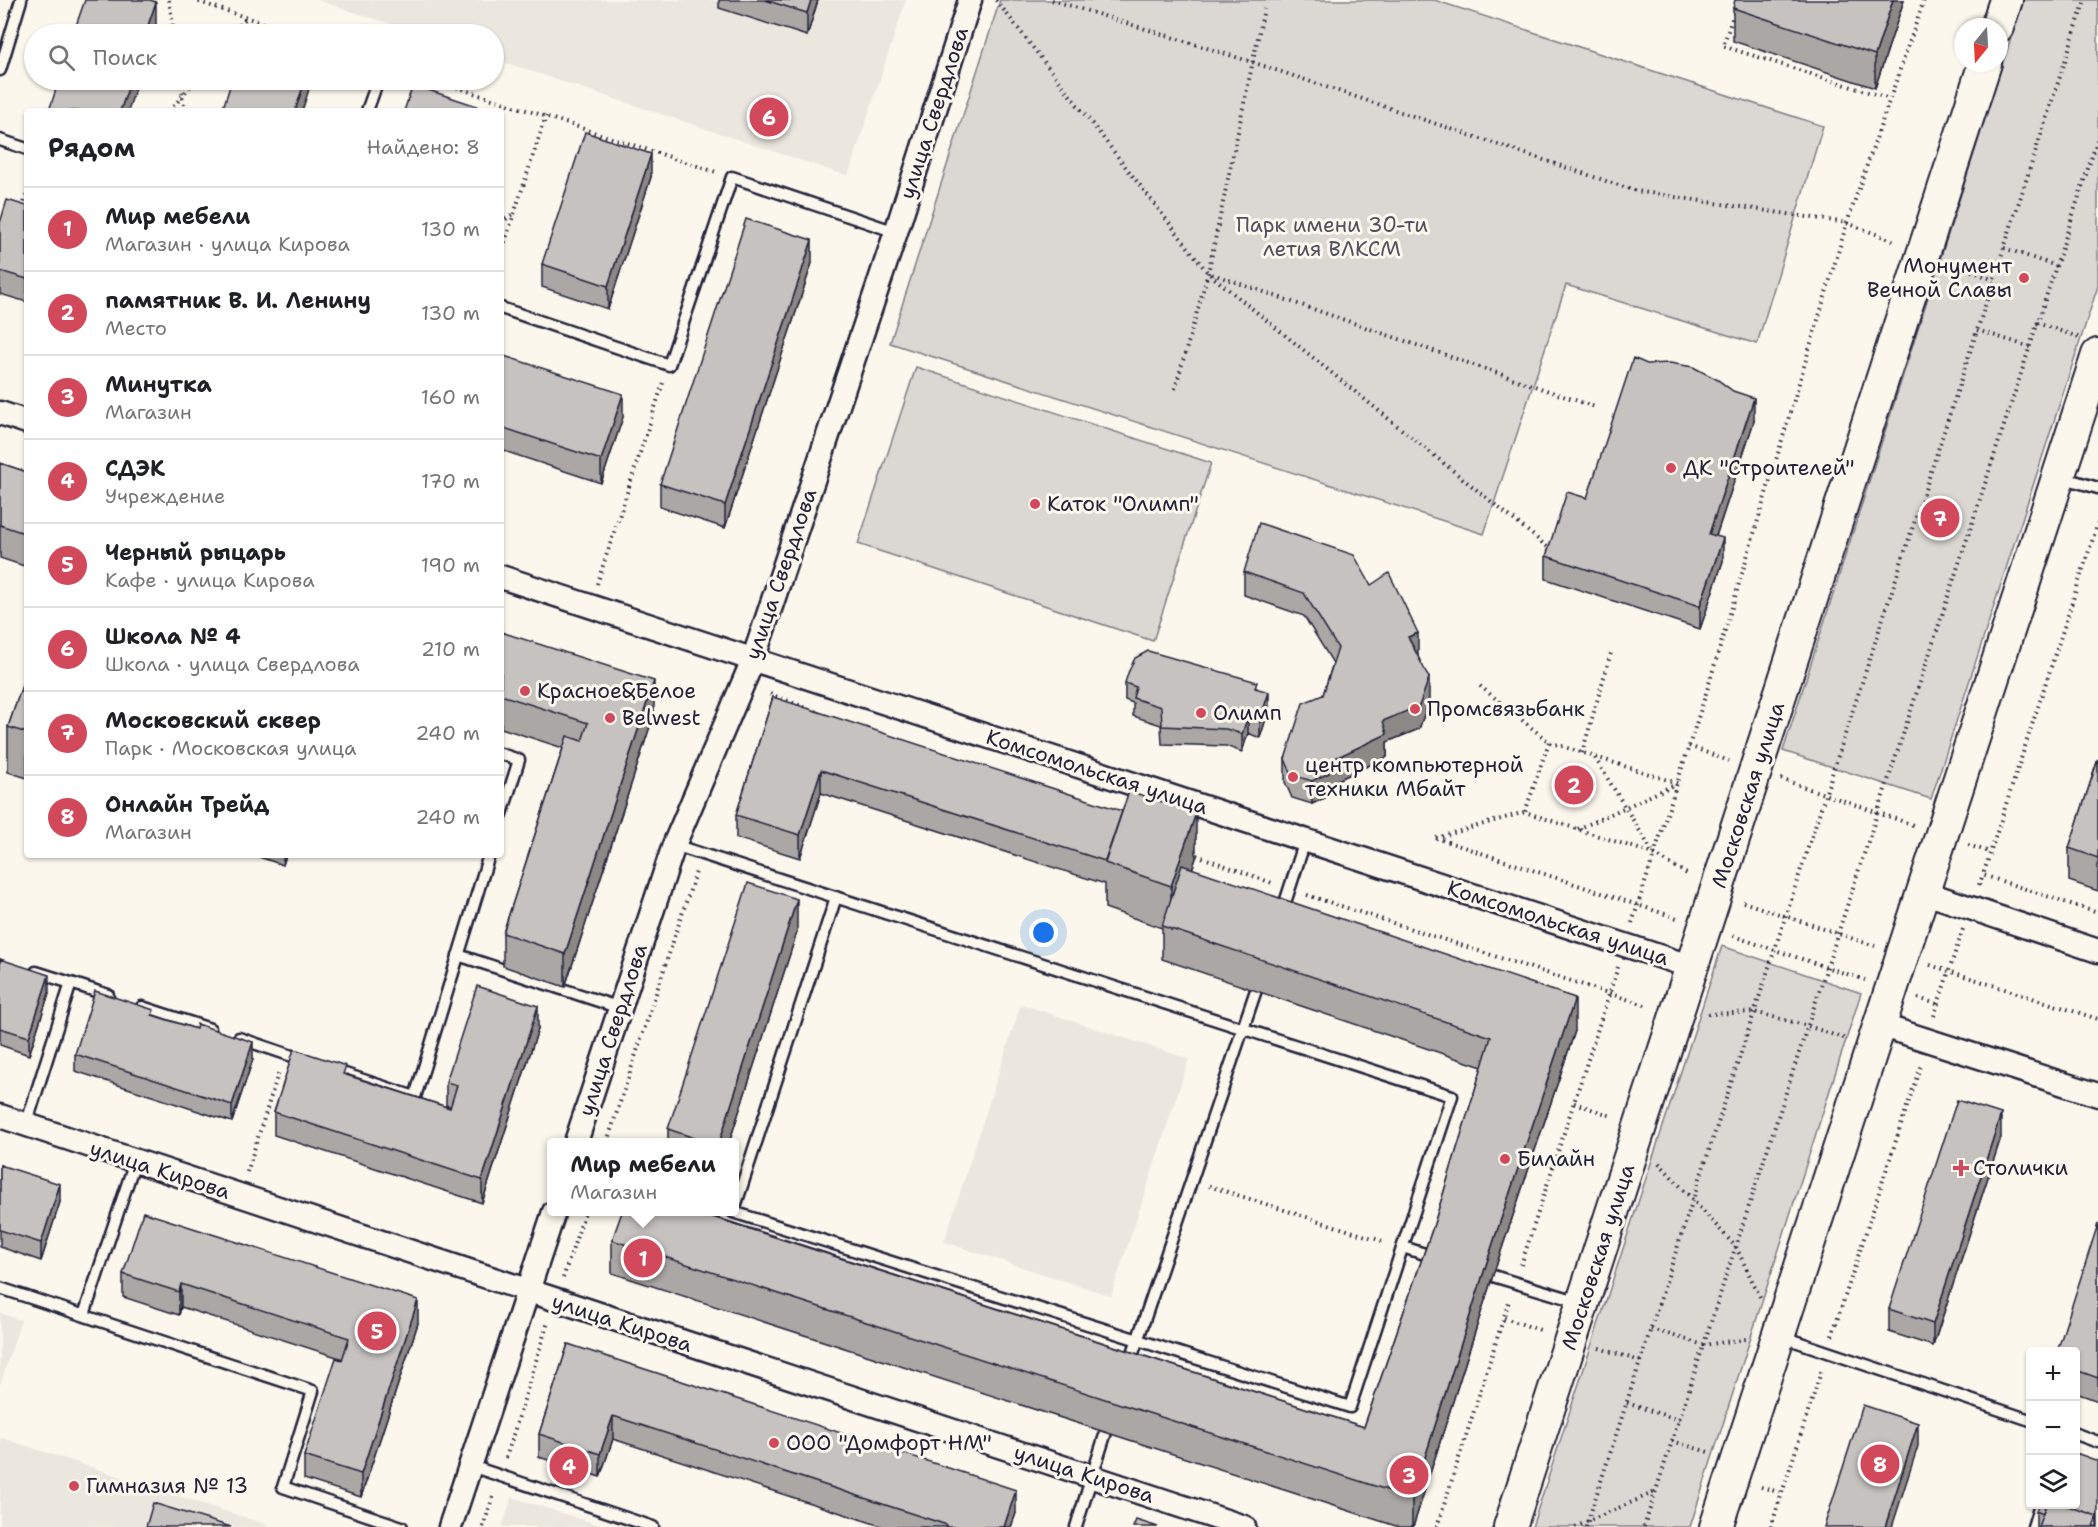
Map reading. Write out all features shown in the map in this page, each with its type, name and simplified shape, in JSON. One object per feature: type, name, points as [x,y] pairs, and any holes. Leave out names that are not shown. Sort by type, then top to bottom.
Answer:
[{"type":"main road","points":[[2000,18],[2006,0]]},
{"type":"main road","name":"Московская улица","points":[[1510,1527],[1982,72]]},
{"type":"main road","points":[[1716,1527],[2059,476],[2093,348]]},
{"type":"street","name":"улица Свердлова","points":[[578,1138],[674,844],[753,660],[896,232],[970,0]]},
{"type":"street","points":[[0,413],[24,421]]},
{"type":"street","name":"Комсомольская улица","points":[[504,578],[1692,967]]},
{"type":"street","points":[[1923,892],[2098,951]]},
{"type":"street","points":[[1880,1025],[2098,1095]]},
{"type":"street","name":"улица Кирова","points":[[0,1116],[1244,1527]]},
{"type":"street","points":[[450,1527],[553,1216]]},
{"type":"lane","points":[[0,70],[21,0]]},
{"type":"lane","points":[[369,108],[375,90]]},
{"type":"lane","points":[[0,140],[24,148]]},
{"type":"lane","points":[[504,309],[669,365],[732,177],[896,232]]},
{"type":"lane","points":[[2059,476],[2098,488]]},
{"type":"lane","points":[[504,755],[519,760],[504,808]]},
{"type":"lane","points":[[1279,919],[1305,841]]},
{"type":"lane","points":[[674,844],[1452,1096],[1350,1407],[739,1213]]},
{"type":"lane","points":[[229,1035],[415,1097],[488,858]]},
{"type":"lane","points":[[739,1196],[836,897]]},
{"type":"lane","points":[[458,955],[620,1008]]},
{"type":"lane","points":[[20,967],[116,998]]},
{"type":"lane","points":[[26,1125],[71,983]]},
{"type":"lane","points":[[1126,1371],[1256,990]]},
{"type":"lane","points":[[127,1002],[217,1031]]},
{"type":"lane","points":[[84,1316],[135,1161]]},
{"type":"lane","points":[[1403,1247],[1434,1257]]},
{"type":"lane","points":[[1493,1276],[1583,1303]]},
{"type":"lane","points":[[0,1288],[313,1391],[283,1487],[402,1527]]},
{"type":"lane","points":[[1778,1335],[2026,1418]]},
{"type":"lane","points":[[1076,1527],[1106,1432]]},
{"type":"lane","points":[[2080,1435],[2098,1442]]},
{"type":"lane","points":[[471,1466],[653,1527]]},
{"type":"lane","points":[[2033,1527],[2038,1509]]},
{"type":"path","points":[[169,0],[173,24]]},
{"type":"path","points":[[193,0],[265,24]]},
{"type":"path","points":[[996,0],[1208,273],[1550,549]]},
{"type":"path","points":[[1052,0],[1252,62],[1636,191],[1847,223],[1994,280]]},
{"type":"path","points":[[1437,1527],[1689,746],[1847,223],[1924,0]]},
{"type":"path","points":[[1587,1525],[2085,0]]},
{"type":"path","points":[[1175,389],[1208,273],[1264,9]]},
{"type":"path","points":[[1734,11],[1723,46],[1890,99]]},
{"type":"path","points":[[241,24],[246,18]]},
{"type":"path","points":[[181,90],[184,108]]},
{"type":"path","points":[[172,108],[186,90]]},
{"type":"path","points":[[465,90],[732,177]]},
{"type":"path","points":[[504,245],[546,116]]},
{"type":"path","points":[[1644,1527],[2098,138]]},
{"type":"path","points":[[20,214],[24,203]]},
{"type":"path","points":[[504,221],[515,213]]},
{"type":"path","points":[[2004,248],[2056,266]]},
{"type":"path","points":[[1208,273],[1595,407]]},
{"type":"path","points":[[2037,323],[2093,348]]},
{"type":"path","points":[[1977,330],[2030,347]]},
{"type":"path","points":[[590,607],[669,365]]},
{"type":"path","points":[[1771,1527],[1927,1039],[2098,523]]},
{"type":"path","points":[[1582,753],[1611,653]]},
{"type":"path","points":[[1480,686],[1549,742],[1677,783]]},
{"type":"path","points":[[767,693],[822,714]]},
{"type":"path","points":[[1525,812],[1549,742]]},
{"type":"path","points":[[1689,746],[1990,852]]},
{"type":"path","points":[[1594,756],[1654,854]]},
{"type":"path","points":[[1578,829],[1677,783]]},
{"type":"path","points":[[1436,838],[1525,812],[1654,854]]},
{"type":"path","points":[[1189,852],[1289,889],[1609,993]]},
{"type":"path","points":[[609,1138],[702,854]]},
{"type":"path","points":[[1983,875],[2098,913]]},
{"type":"path","points":[[240,1196],[285,1053]]},
{"type":"path","points":[[1574,1103],[1619,1118],[1694,1199],[1736,1247],[1778,1335],[1704,1345],[1651,1329]]},
{"type":"path","points":[[1191,1181],[1403,1247]]},
{"type":"path","points":[[483,1527],[584,1216]]},
{"type":"path","points":[[1627,1403],[1679,1420]]},
{"type":"path","points":[[1575,1527],[1587,1525],[1656,1492]]},
{"type":"shaded area","points":[[317,0],[906,0],[848,176],[504,62],[504,24],[390,24]]},
{"type":"shaded area","points":[[1021,1004],[1189,1059],[1111,1296],[944,1242]]},
{"type":"shaded area","points":[[0,1313],[21,1320],[0,1385]]},
{"type":"shaded area","name":"Гимназия № 13","points":[[2,1438],[274,1527],[0,1527],[0,1445]]},
{"type":"shaded area","points":[[512,1497],[605,1527],[502,1527]]},
{"type":"green space","name":"Парк имени 30-ти летия ВЛКСМ","points":[[1000,0],[1434,0],[1823,126],[1757,344],[1566,285],[1484,534],[890,343]]},
{"type":"green space","points":[[2023,0],[2098,0],[2098,286],[1931,799],[1783,751],[2000,72],[2008,72],[2008,47]]},
{"type":"green space","name":"Каток \"Олимп\"","points":[[916,367],[1211,463],[1153,641],[858,544]]},
{"type":"green space","points":[[1722,946],[1861,993],[1690,1527],[1532,1527]]},
{"type":"building","points":[[85,0],[150,0],[156,2],[148,24],[77,24]]},
{"type":"building","points":[[765,0],[811,0],[807,13]]},
{"type":"building","points":[[1735,0],[1893,0],[1875,55],[1733,8]]},
{"type":"building","points":[[56,90],[127,90],[121,108],[50,108]]},
{"type":"building","points":[[229,90],[302,90],[296,108],[223,108]]},
{"type":"building","points":[[411,90],[428,90],[477,106],[477,108],[405,108]]},
{"type":"building","points":[[585,132],[651,154],[608,286],[542,264]]},
{"type":"building","points":[[7,200],[24,205],[24,278],[0,271],[0,223]]},
{"type":"building","points":[[746,219],[812,240],[725,505],[660,484]]},
{"type":"building","points":[[504,356],[623,394],[601,460],[504,428]]},
{"type":"building","name":"ДК \"Строителей\"","points":[[1633,358],[1647,364],[1670,363],[1693,367],[1733,391],[1754,398],[1709,534],[1723,538],[1700,606],[1546,556],[1567,492],[1587,498]]},
{"type":"building","points":[[0,463],[24,471],[24,533],[0,525]]},
{"type":"building","points":[[1259,523],[1354,555],[1371,585],[1389,573],[1418,633],[1408,637],[1429,678],[1419,706],[1383,721],[1387,734],[1325,763],[1329,773],[1312,781],[1292,775],[1285,759],[1303,703],[1323,695],[1338,648],[1304,593],[1244,572]]},
{"type":"building","points":[[504,633],[654,681],[565,954],[503,933],[567,736],[582,741],[588,723],[504,696]]},
{"type":"building","name":"Олимп","points":[[1148,651],[1257,682],[1255,688],[1269,692],[1260,720],[1248,716],[1242,734],[1226,729],[1162,726],[1161,707],[1133,698],[1136,687],[1125,683],[1135,658]]},
{"type":"building","points":[[24,680],[24,732],[8,727]]},
{"type":"building","points":[[773,697],[1122,811],[1105,861],[821,770],[800,835],[736,815]]},
{"type":"building","points":[[2098,759],[2098,858],[2069,848]]},
{"type":"building","points":[[1129,791],[1196,813],[1171,886],[1105,863]]},
{"type":"building","points":[[1182,865],[1575,998],[1493,1243],[1412,1498],[612,1240],[621,1216],[709,1216],[1364,1427],[1434,1224],[1491,1037],[1162,926]]},
{"type":"building","points":[[748,883],[797,899],[721,1138],[694,1138],[668,1129]]},
{"type":"building","points":[[0,959],[49,975],[29,1037],[0,1028]]},
{"type":"building","points":[[477,986],[538,1006],[482,1180],[274,1112],[294,1049],[346,1066],[343,1074],[450,1108],[457,1085],[446,1082]]},
{"type":"building","points":[[95,991],[154,1010],[152,1015],[196,1029],[197,1024],[253,1042],[232,1105],[75,1054]]},
{"type":"building","points":[[1957,1100],[2001,1114],[1933,1324],[1889,1309]]},
{"type":"building","points":[[0,1165],[60,1184],[41,1243],[0,1230]]},
{"type":"building","points":[[143,1212],[418,1300],[361,1474],[304,1456],[336,1358],[342,1360],[349,1338],[181,1284],[179,1292],[123,1274]]},
{"type":"building","points":[[2098,1224],[2098,1378],[2080,1371],[2080,1347],[2059,1347]]},
{"type":"building","points":[[568,1344],[1016,1490],[1004,1527],[946,1527],[947,1525],[613,1416],[600,1454],[539,1434]]},
{"type":"building","points":[[1863,1405],[1918,1423],[1885,1527],[1824,1527]]},
{"type":"building","points":[[2080,1454],[2098,1461],[2098,1527],[2097,1516],[2077,1509],[2080,1509]]},
{"type":"building","points":[[153,1503],[231,1527],[146,1527]]},
{"type":"building","points":[[2037,1509],[2044,1509],[2043,1514],[2036,1511]]},
{"type":"building","points":[[2044,1509],[2077,1509],[2097,1516],[2093,1527],[2038,1527]]},
{"type":"building","points":[[1136,1520],[1158,1527],[1133,1527]]},
{"type":"place","name":"Школа № 4","points":[[769,117]]},
{"type":"place","name":"Монумент Вечной Славы","points":[[2024,278]]},
{"type":"place","name":"ДК \"Строителей\"","points":[[1671,468]]},
{"type":"place","name":"Каток \"Олимп\"","points":[[1035,504]]},
{"type":"place","name":"Московский сквер","points":[[1940,518]]},
{"type":"place","name":"Красное&Белое","points":[[525,691]]},
{"type":"place","name":"Промсвязьбанк","points":[[1415,709]]},
{"type":"place","name":"Олимп","points":[[1201,713]]},
{"type":"place","name":"Belwest","points":[[610,718]]},
{"type":"place","name":"центр компьютерной техники Мбайт","points":[[1293,777]]},
{"type":"place","name":"памятник В. И. Ленину","points":[[1574,785]]},
{"type":"place","name":"Билайн","points":[[1505,1159]]},
{"type":"place","name":"Столички","points":[[1961,1168]]},
{"type":"place","name":"Мир мебели","points":[[643,1258]]},
{"type":"place","name":"Черный рыцарь","points":[[377,1331]]},
{"type":"place","name":"ООО \"Домфорт НМ\"","points":[[774,1443]]},
{"type":"place","name":"Онлайн Трейд","points":[[1880,1464]]},
{"type":"place","name":"СДЭК","points":[[569,1466]]},
{"type":"place","name":"Минутка","points":[[1409,1475]]},
{"type":"place","name":"Гимназия № 13","points":[[74,1486]]}]
